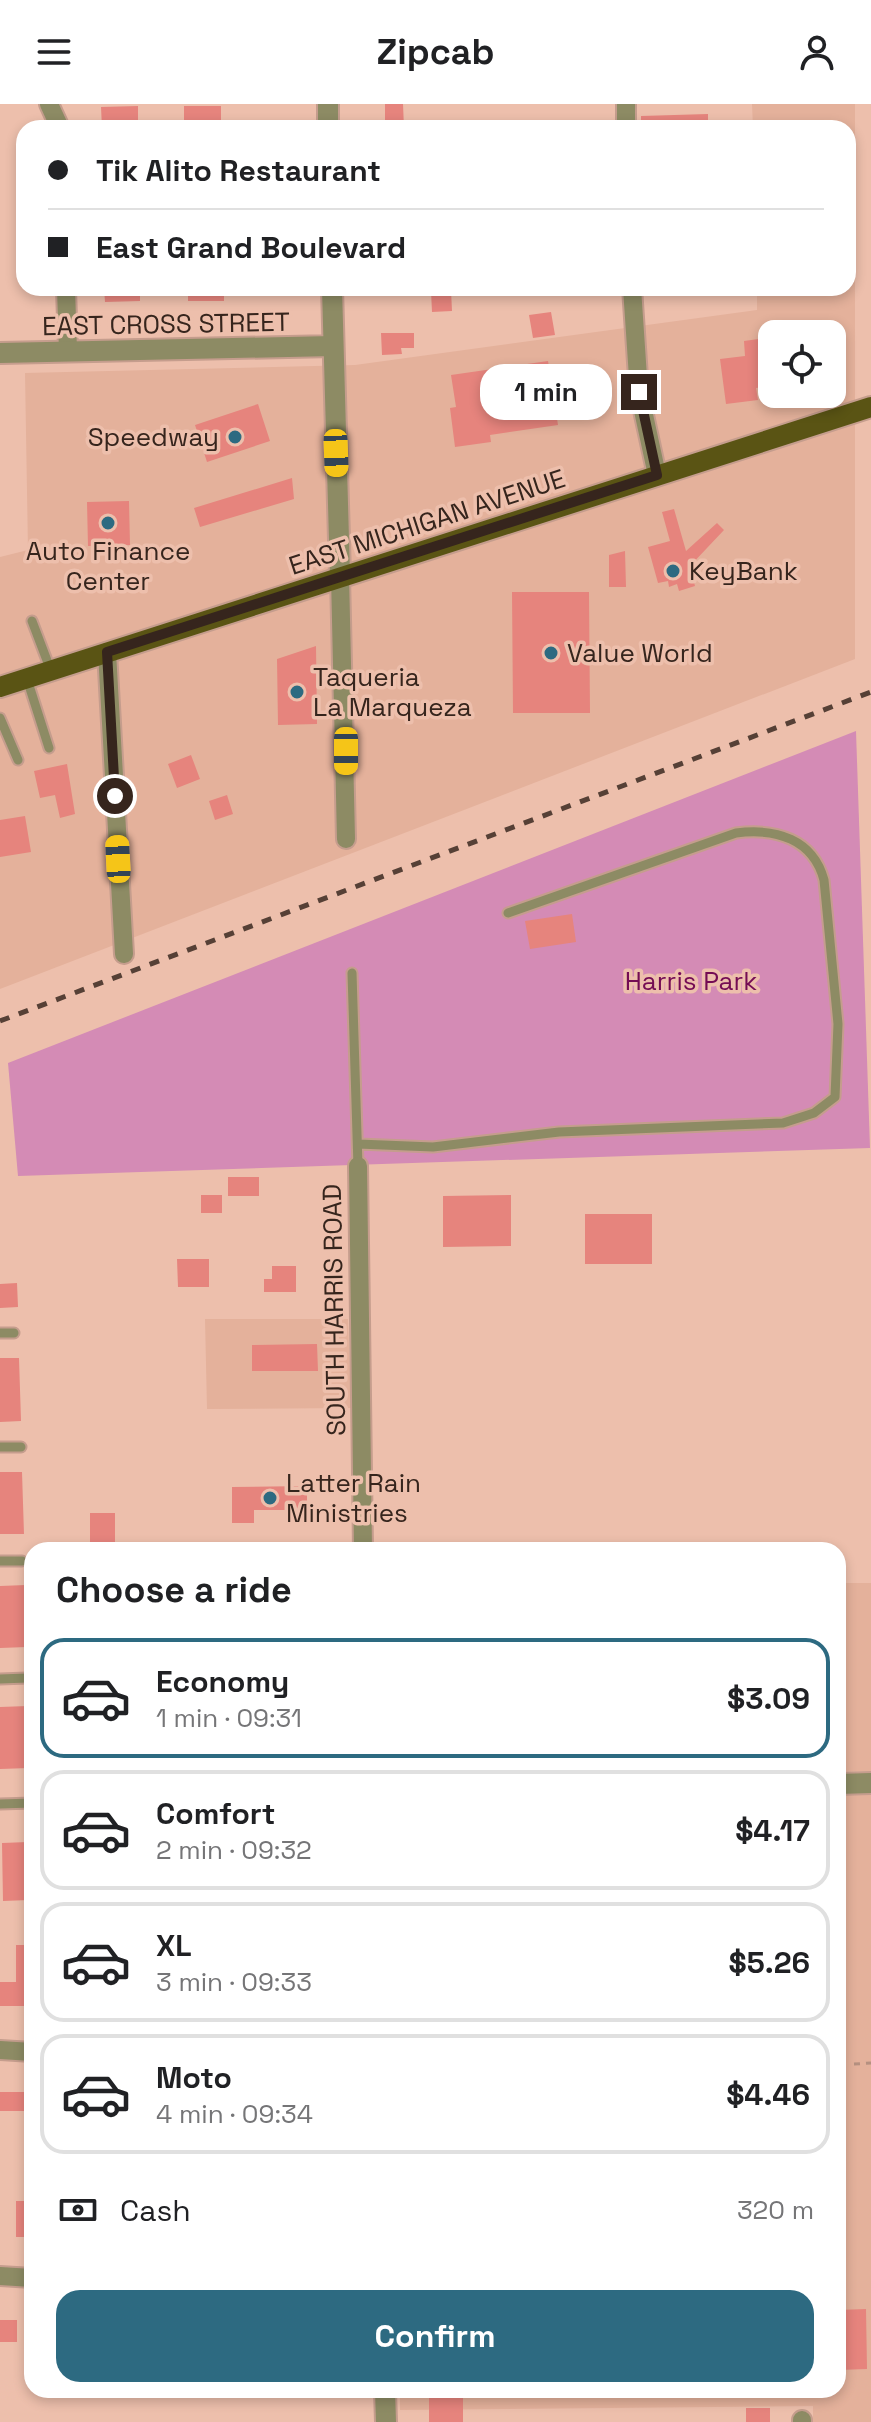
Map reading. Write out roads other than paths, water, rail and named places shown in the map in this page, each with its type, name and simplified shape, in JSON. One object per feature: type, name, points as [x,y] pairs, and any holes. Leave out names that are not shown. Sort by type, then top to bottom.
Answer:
[{"type":"main road","name":"EAST MICHIGAN AVENUE","points":[[0,687],[871,407]]},
{"type":"street","points":[[66,296],[68,351]]},
{"type":"street","points":[[332,296],[346,839]]},
{"type":"street","points":[[633,296],[639,392],[657,475]]},
{"type":"street","name":"EAST CROSS STREET","points":[[0,353],[333,346]]},
{"type":"street","points":[[107,652],[124,954]]},
{"type":"street","name":"SOUTH HARRIS ROAD","points":[[358,1166],[363,1542]]},
{"type":"street","points":[[846,1784],[871,1783]]},
{"type":"street","points":[[0,2050],[24,2052]]},
{"type":"street","points":[[0,2276],[24,2278]]},
{"type":"street","points":[[385,2398],[386,2422]]},
{"type":"lane","points":[[32,621],[51,671]]},
{"type":"lane","points":[[27,678],[49,748]]},
{"type":"lane","points":[[0,718],[18,760]]},
{"type":"lane","points":[[358,1144],[433,1147],[559,1132],[783,1123],[814,1113],[835,1097],[838,1024],[824,880],[820,864],[809,850],[791,838],[757,830],[736,833],[508,913]]},
{"type":"lane","points":[[352,973],[358,1166]]},
{"type":"lane","points":[[0,1333],[14,1333]]},
{"type":"lane","points":[[0,1447],[21,1447]]},
{"type":"lane","points":[[0,1561],[22,1561]]},
{"type":"lane","points":[[0,1679],[24,1678]]},
{"type":"lane","points":[[0,1804],[24,1803]]},
{"type":"railway","points":[[0,1021],[871,692]]},
{"type":"place","name":"Speedway","points":[[235,437]]},
{"type":"place","name":"Auto Finance Center","points":[[108,523]]},
{"type":"place","name":"KeyBank","points":[[673,571]]},
{"type":"place","name":"Value World","points":[[551,653]]},
{"type":"place","name":"Taqueria La Marqueza","points":[[297,692]]},
{"type":"place","name":"Latter Rain Ministries","points":[[270,1498]]},
{"type":"park label","name":"Harris Park","points":[[691,981]]}]
